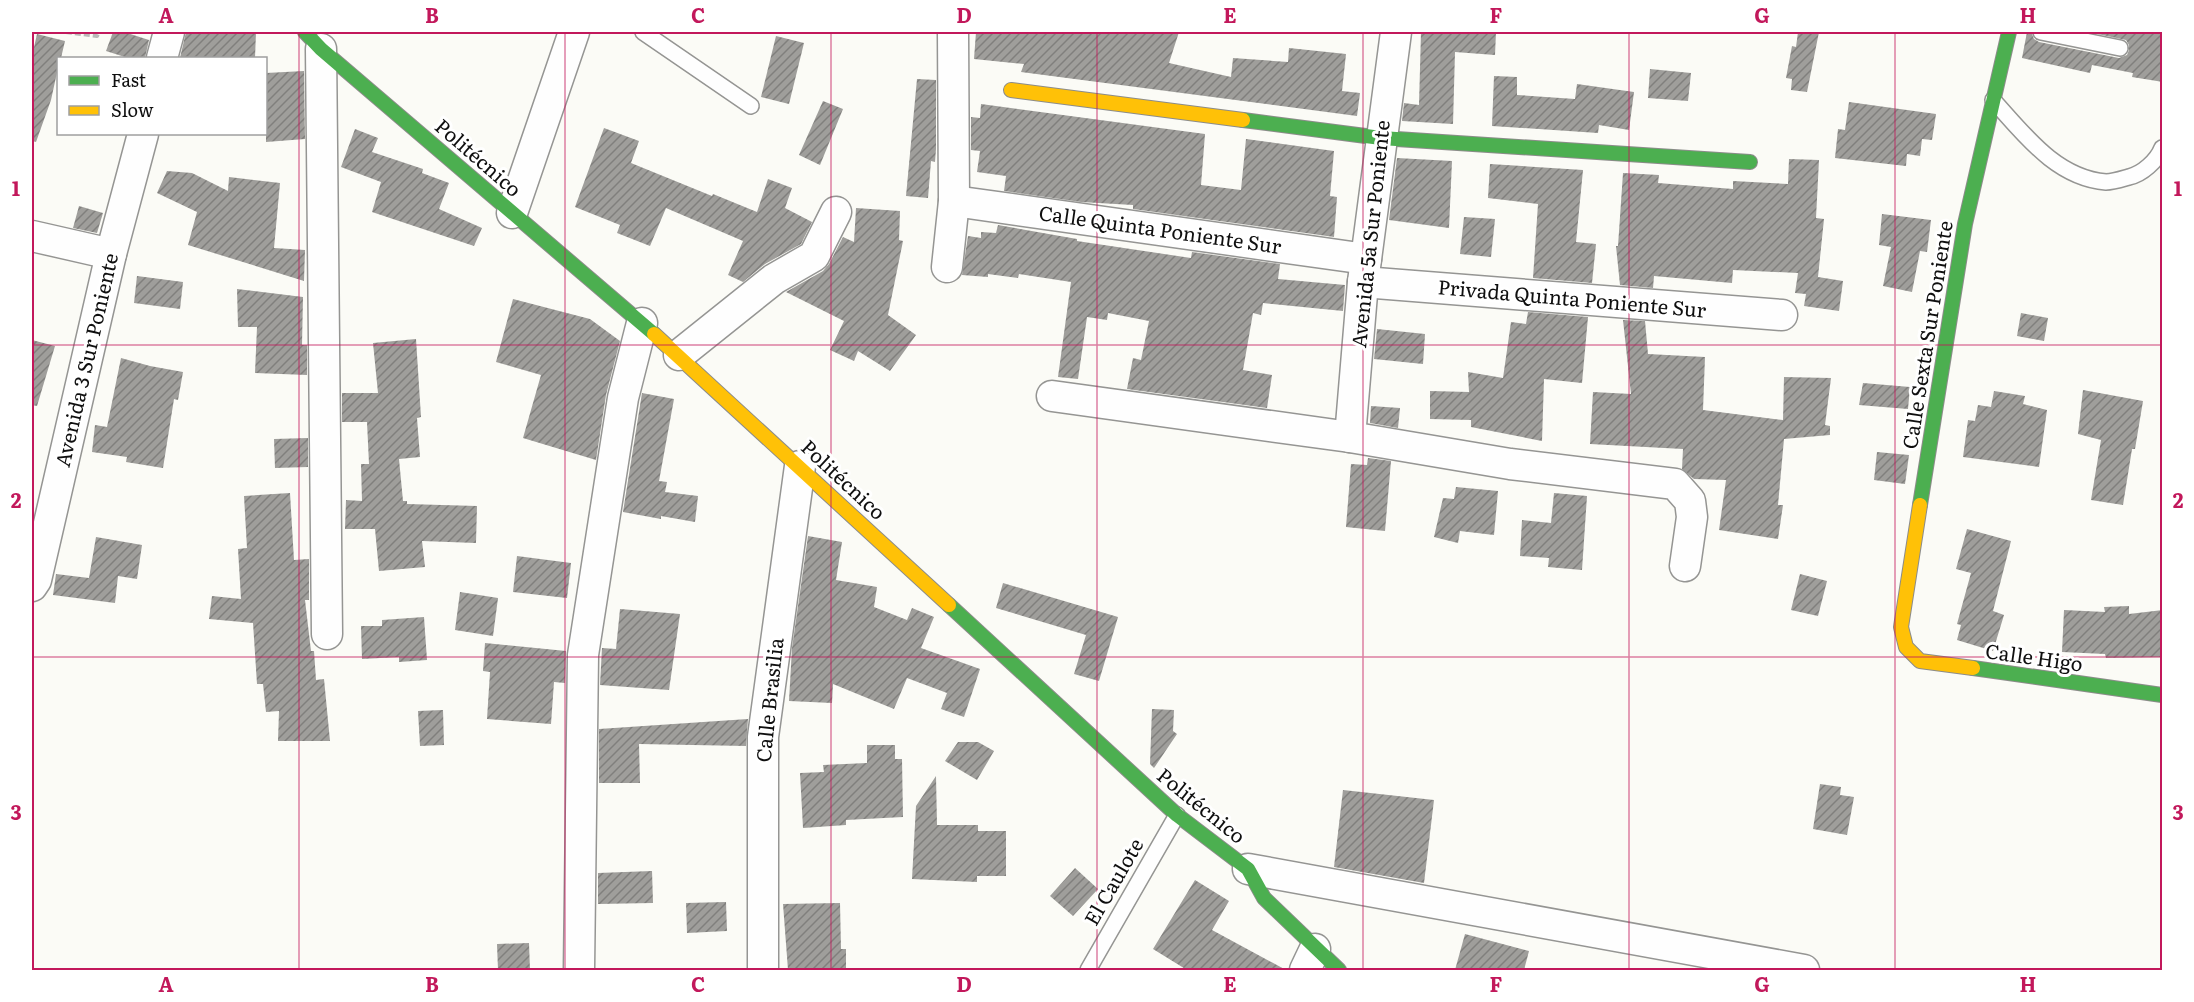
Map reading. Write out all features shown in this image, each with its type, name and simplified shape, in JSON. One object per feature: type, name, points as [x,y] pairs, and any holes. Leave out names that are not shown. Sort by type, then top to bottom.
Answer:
[{"type":"street","points":[[162,57],[169,32]]},
{"type":"street","points":[[512,213],[574,32]]},
{"type":"street","points":[[947,267],[954,201],[953,32]]},
{"type":"street","name":"Avenida 5a Sur Poniente","points":[[1350,437],[1365,270],[1396,32]]},
{"type":"street","name":"Calle Sexta Sur Poniente","points":[[1906,647],[1901,627],[1959,258],[2009,32]]},
{"type":"street","points":[[313,40],[327,634]]},
{"type":"street","name":"Politécnico","points":[[313,40],[679,355],[1177,815],[1248,869],[1264,898],[1310,959],[1339,970]]},
{"type":"street","points":[[1011,90],[1381,138],[1750,162]]},
{"type":"street","name":"Avenida 3 Sur Poniente","points":[[32,586],[36,580],[111,254],[143,135]]},
{"type":"street","name":"Calle Quinta Poniente Sur","points":[[954,201],[1365,270]]},
{"type":"street","points":[[679,355],[774,279],[814,256],[836,212]]},
{"type":"street","points":[[32,236],[111,254]]},
{"type":"street","name":"Privada Quinta Poniente Sur","points":[[1365,270],[1782,315]]},
{"type":"street","points":[[579,970],[583,655],[623,398],[642,323]]},
{"type":"street","points":[[1052,396],[1350,437],[1510,464],[1675,484],[1690,501],[1692,517],[1685,566]]},
{"type":"street","name":"Calle Brasilia","points":[[763,970],[763,737],[800,466]]},
{"type":"street","name":"Calle Higo","points":[[1906,647],[1920,661],[2163,695]]},
{"type":"street","points":[[1248,869],[1804,970]]},
{"type":"lane","points":[[643,32],[751,106]]},
{"type":"lane","points":[[2041,32],[2120,48]]},
{"type":"lane","points":[[1993,100],[2037,148],[2069,172],[2107,182],[2137,175],[2159,157],[2163,148]]},
{"type":"lane","name":"El Caulote","points":[[1088,970],[1177,815]]},
{"type":"path","points":[[66,32],[97,36],[99,32]]},
{"type":"building","points":[[113,32],[124,32],[149,40],[145,57],[125,57],[106,51]]},
{"type":"building","points":[[186,32],[256,32],[255,57],[180,57]]},
{"type":"building","points":[[976,32],[1179,32],[1169,63],[1231,77],[1233,58],[1288,62],[1289,48],[1346,54],[1342,91],[1360,93],[1357,116],[1021,72],[1024,64],[974,59]]},
{"type":"building","points":[[1421,32],[1496,32],[1495,55],[1455,52],[1453,124],[1402,121],[1404,103],[1419,105]]},
{"type":"building","points":[[1798,32],[1819,32],[1807,92],[1791,90],[1792,79],[1786,78],[1792,46],[1796,47]]},
{"type":"building","points":[[2027,32],[2031,32],[2034,39],[2039,42],[2119,58],[2127,55],[2129,50],[2126,40],[2088,32],[2163,32],[2163,82],[2132,77],[2133,73],[2092,65],[2090,73],[2022,58]]},
{"type":"building","points":[[37,34],[65,41],[61,57],[57,57],[57,73],[51,100],[36,142],[32,141],[32,56]]},
{"type":"building","points":[[776,36],[804,43],[789,104],[761,97]]},
{"type":"building","points":[[1650,69],[1691,73],[1688,101],[1648,98]]},
{"type":"building","points":[[304,71],[305,139],[266,142],[267,73]]},
{"type":"building","points":[[1494,76],[1517,77],[1517,95],[1575,99],[1577,84],[1634,92],[1629,130],[1599,125],[1598,133],[1492,126]]},
{"type":"building","points":[[917,79],[936,80],[936,149],[935,162],[931,161],[928,198],[906,196]]},
{"type":"building","points":[[823,101],[843,109],[820,165],[799,155]]},
{"type":"building","points":[[1849,102],[1936,114],[1932,140],[1922,139],[1920,156],[1907,154],[1906,166],[1835,158],[1838,129],[1845,130]]},
{"type":"building","points":[[981,104],[1205,134],[1201,185],[1241,190],[1246,139],[1334,151],[1330,196],[1337,197],[1334,237],[1133,209],[1133,205],[1081,202],[1004,191],[1006,176],[977,172],[980,151],[971,150],[971,117],[980,118]]},
{"type":"building","points":[[604,128],[639,141],[631,163],[757,212],[768,179],[792,188],[785,208],[812,222],[801,244],[765,264],[743,282],[728,275],[743,241],[666,208],[650,246],[617,233],[620,225],[575,207]]},
{"type":"building","points":[[355,129],[378,138],[372,152],[423,169],[422,173],[449,183],[439,209],[482,228],[474,246],[372,212],[381,182],[341,167]]},
{"type":"building","points":[[1397,158],[1452,161],[1449,228],[1389,220]]},
{"type":"building","points":[[1789,159],[1819,160],[1816,218],[1824,219],[1818,277],[1843,281],[1839,311],[1804,306],[1806,294],[1795,293],[1798,273],[1733,270],[1732,283],[1654,276],[1653,288],[1620,285],[1616,246],[1618,246],[1623,173],[1659,175],[1658,183],[1733,189],[1733,181],[1788,184]]},
{"type":"building","points":[[1490,164],[1583,170],[1576,242],[1596,244],[1592,283],[1533,278],[1538,204],[1488,198]]},
{"type":"building","points":[[167,171],[192,173],[228,191],[229,177],[280,183],[274,248],[305,250],[304,281],[188,245],[197,212],[157,193]]},
{"type":"building","points":[[79,206],[103,213],[97,233],[73,228]]},
{"type":"building","points":[[856,208],[900,211],[899,240],[903,241],[888,315],[916,335],[890,371],[858,351],[854,361],[830,350],[844,321],[786,292],[823,271],[843,237],[854,242]]},
{"type":"building","points":[[1882,214],[1931,220],[1927,252],[1920,251],[1912,292],[1883,286],[1891,247],[1879,245]]},
{"type":"building","points":[[1464,217],[1495,219],[1491,257],[1460,254]]},
{"type":"building","points":[[998,225],[1077,239],[1077,241],[1191,258],[1192,252],[1280,264],[1278,279],[1345,285],[1343,311],[1263,303],[1261,315],[1253,313],[1243,370],[1272,375],[1267,408],[1127,389],[1133,358],[1141,360],[1149,321],[1108,313],[1107,320],[1087,317],[1078,379],[1058,377],[1071,282],[1019,274],[1018,278],[988,274],[988,277],[962,275],[968,236],[981,238],[981,232],[996,233]]},
{"type":"building","points":[[137,276],[183,282],[180,309],[134,303]]},
{"type":"building","points":[[237,289],[303,297],[302,345],[307,345],[307,375],[255,373],[257,327],[238,327]]},
{"type":"building","points":[[513,299],[590,319],[620,341],[606,395],[596,460],[523,438],[541,375],[496,362]]},
{"type":"building","points":[[1528,312],[1588,317],[1582,383],[1544,379],[1542,441],[1471,427],[1471,420],[1430,419],[1430,391],[1469,392],[1468,372],[1503,378],[1511,322],[1526,324]]},
{"type":"building","points":[[2021,313],[2048,318],[2044,341],[2017,336]]},
{"type":"building","points":[[1623,320],[1645,321],[1648,354],[1705,357],[1703,410],[1783,420],[1784,377],[1831,378],[1825,425],[1830,426],[1830,435],[1784,439],[1778,505],[1783,505],[1778,539],[1719,530],[1726,480],[1694,479],[1682,469],[1683,449],[1590,444],[1593,392],[1631,394]]},
{"type":"building","points":[[1377,329],[1425,334],[1423,364],[1374,359]]},
{"type":"building","points":[[416,339],[421,417],[417,418],[420,457],[399,459],[403,501],[407,501],[407,504],[477,506],[476,543],[422,541],[425,567],[379,571],[375,529],[345,529],[346,500],[362,501],[361,464],[369,464],[367,422],[342,422],[342,393],[378,393],[373,343]]},
{"type":"building","points":[[32,340],[55,346],[37,406],[32,405]]},
{"type":"building","points":[[121,358],[183,372],[178,400],[174,399],[163,468],[126,462],[127,457],[92,452],[95,425],[107,427]]},
{"type":"building","points":[[1863,383],[1910,387],[1908,409],[1859,405]]},
{"type":"building","points":[[2083,390],[2143,401],[2123,505],[2091,500],[2101,440],[2078,434]]},
{"type":"building","points":[[1994,391],[2025,396],[2023,404],[2047,410],[2039,467],[1963,457],[1968,420],[1975,421],[1978,405],[1991,407]]},
{"type":"building","points":[[642,393],[674,399],[659,481],[667,482],[665,492],[698,496],[695,522],[623,512]]},
{"type":"building","points":[[1371,406],[1400,408],[1398,428],[1370,423]]},
{"type":"building","points":[[308,438],[308,467],[275,468],[274,439]]},
{"type":"building","points":[[1877,452],[1909,455],[1905,484],[1874,480]]},
{"type":"building","points":[[1368,458],[1391,461],[1385,531],[1346,527],[1351,464],[1367,465]]},
{"type":"building","points":[[1456,487],[1498,491],[1494,535],[1460,531],[1458,543],[1434,537],[1443,498],[1454,499]]},
{"type":"building","points":[[290,493],[294,560],[309,559],[309,600],[305,600],[311,651],[314,651],[316,680],[324,679],[330,741],[278,741],[279,711],[266,712],[263,684],[257,684],[253,623],[209,619],[212,596],[241,599],[238,549],[247,548],[244,496]]},
{"type":"building","points":[[1554,493],[1587,496],[1582,570],[1548,567],[1549,558],[1520,556],[1522,520],[1551,523]]},
{"type":"building","points":[[1967,529],[2011,541],[1993,611],[2004,615],[1993,651],[1957,640],[1961,625],[1957,624],[1971,573],[1956,569]]},
{"type":"building","points":[[808,536],[842,542],[836,580],[877,587],[874,607],[907,620],[912,608],[934,617],[921,648],[980,669],[964,717],[941,709],[947,693],[907,678],[894,709],[833,684],[832,703],[789,701],[792,648]]},
{"type":"building","points":[[96,537],[142,545],[137,579],[118,576],[115,603],[53,595],[56,574],[89,578]]},
{"type":"building","points":[[517,556],[571,563],[567,598],[513,592]]},
{"type":"building","points":[[1800,574],[1827,581],[1818,616],[1791,610]]},
{"type":"building","points":[[1003,583],[1118,617],[1099,681],[1074,674],[1086,635],[996,608]]},
{"type":"building","points":[[460,592],[498,598],[493,636],[455,630]]},
{"type":"building","points":[[2129,606],[2129,614],[2163,610],[2163,657],[2106,658],[2105,654],[2062,652],[2064,610],[2105,612],[2104,607]]},
{"type":"building","points":[[620,609],[680,614],[669,690],[600,685],[602,648],[616,649]]},
{"type":"building","points":[[424,617],[427,660],[399,662],[399,657],[362,659],[361,626],[382,626],[382,620]]},
{"type":"building","points":[[485,643],[566,651],[565,683],[554,682],[551,724],[487,719],[490,672],[483,671]]},
{"type":"building","points":[[1152,709],[1174,710],[1173,731],[1177,734],[1154,768],[1150,764]]},
{"type":"building","points":[[443,710],[444,745],[420,746],[418,711]]},
{"type":"building","points":[[748,719],[746,746],[639,744],[640,783],[599,783],[599,729]]},
{"type":"building","points":[[958,742],[978,742],[994,751],[977,780],[945,761]]},
{"type":"building","points":[[867,745],[895,745],[895,759],[902,759],[903,817],[846,820],[846,825],[803,828],[800,773],[824,772],[823,765],[867,763]]},
{"type":"building","points":[[936,776],[937,825],[978,825],[978,831],[1006,831],[1006,876],[977,876],[977,882],[912,879],[916,806]]},
{"type":"building","points":[[1820,784],[1841,787],[1840,795],[1854,797],[1847,835],[1813,829]]},
{"type":"building","points":[[1343,790],[1434,800],[1424,883],[1334,867]]},
{"type":"building","points":[[1075,868],[1098,889],[1073,916],[1050,896]]},
{"type":"building","points":[[652,871],[653,903],[598,904],[598,873]]},
{"type":"building","points":[[1195,880],[1229,901],[1212,930],[1286,970],[1187,970],[1153,949]]},
{"type":"building","points":[[726,902],[727,931],[687,933],[686,903]]},
{"type":"building","points":[[840,903],[841,949],[846,949],[846,970],[788,970],[783,904]]},
{"type":"building","points":[[1465,934],[1529,951],[1524,970],[1455,970]]},
{"type":"building","points":[[529,943],[530,970],[498,970],[497,944]]},
{"type":"traffic: fast","points":[[305,32],[321,49],[654,334]]},
{"type":"traffic: fast","points":[[1920,505],[1965,224],[2009,32]]},
{"type":"traffic: fast","points":[[1243,120],[1381,138],[1750,162]]},
{"type":"traffic: fast","points":[[949,605],[1177,815],[1248,869],[1264,898],[1339,970]]},
{"type":"traffic: fast","points":[[1973,668],[2162,695]]},
{"type":"traffic: slow","points":[[1011,90],[1243,120]]},
{"type":"traffic: slow","points":[[654,334],[949,605]]},
{"type":"traffic: slow","points":[[1920,505],[1901,627],[1906,647],[1920,661],[1973,668]]}]
